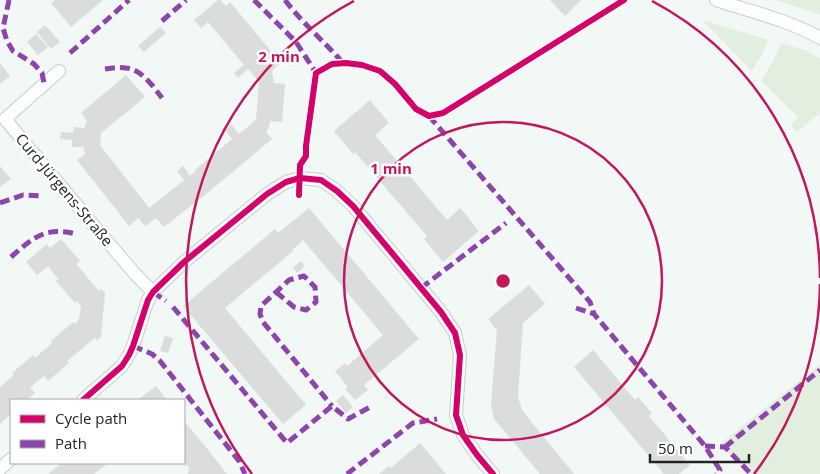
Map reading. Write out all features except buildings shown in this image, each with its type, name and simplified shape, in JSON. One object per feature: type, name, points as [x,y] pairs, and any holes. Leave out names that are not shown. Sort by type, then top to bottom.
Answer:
[{"type":"street","points":[[716,0],[789,24],[820,38]]},
{"type":"street","name":"Curd-Jürgens-Straße","points":[[59,71],[4,119],[112,247],[153,292]]},
{"type":"street","points":[[84,399],[122,366],[133,346],[148,300],[153,292],[184,262],[267,194],[286,182],[300,178],[321,180],[337,191],[353,206],[441,312],[455,334],[460,355],[456,415],[463,435],[493,474]]},
{"type":"street","points":[[0,469],[10,460]]},
{"type":"green space","points":[[776,0],[820,0],[820,15]]},
{"type":"green space","points":[[702,20],[768,40],[752,71]]},
{"type":"green space","points":[[781,43],[808,51],[820,59],[820,113],[797,132],[791,125],[798,117],[761,80],[773,61]]},
{"type":"green space","points":[[820,364],[820,474],[749,474],[720,444]]},
{"type":"marked path","points":[[9,0],[3,28],[7,41],[13,51],[34,64],[42,73],[44,83]]},
{"type":"marked path","points":[[70,53],[129,0]]},
{"type":"marked path","points":[[162,21],[186,0]]},
{"type":"marked path","points":[[254,0],[296,42],[316,73]]},
{"type":"marked path","points":[[285,0],[343,63]]},
{"type":"marked path","points":[[105,69],[132,69],[147,79],[162,98]]},
{"type":"marked path","points":[[429,116],[590,302],[594,314]]},
{"type":"marked path","points":[[0,203],[23,195],[43,196]]},
{"type":"marked path","points":[[421,288],[506,223]]},
{"type":"marked path","points":[[11,257],[40,235],[56,232],[76,234]]},
{"type":"marked path","points":[[276,292],[294,307],[306,310],[316,302],[315,287],[304,276],[289,280],[261,306],[260,314],[263,322],[332,406]]},
{"type":"marked path","points":[[153,292],[166,301]]},
{"type":"marked path","points":[[173,307],[287,443],[332,406],[348,419],[372,406]]},
{"type":"marked path","points":[[576,308],[594,314],[705,446],[720,470],[716,474]]},
{"type":"marked path","points":[[133,346],[152,354],[160,361],[239,461],[245,474]]},
{"type":"marked path","points":[[725,447],[820,370]]},
{"type":"marked path","points":[[347,474],[413,423],[437,419]]},
{"type":"marked path","points":[[705,446],[725,447],[751,474]]},
{"type":"cycle path","points":[[299,195],[300,165],[306,156],[316,73],[332,64],[362,65],[380,71],[395,84],[416,109],[429,116],[443,113],[624,0]]},
{"type":"cycle path","points":[[84,399],[122,366],[133,346],[148,300],[153,292],[184,262],[267,194],[286,182],[300,178],[321,180],[337,191],[353,206],[441,312],[455,333],[460,355],[456,415],[463,435],[493,474]]}]
